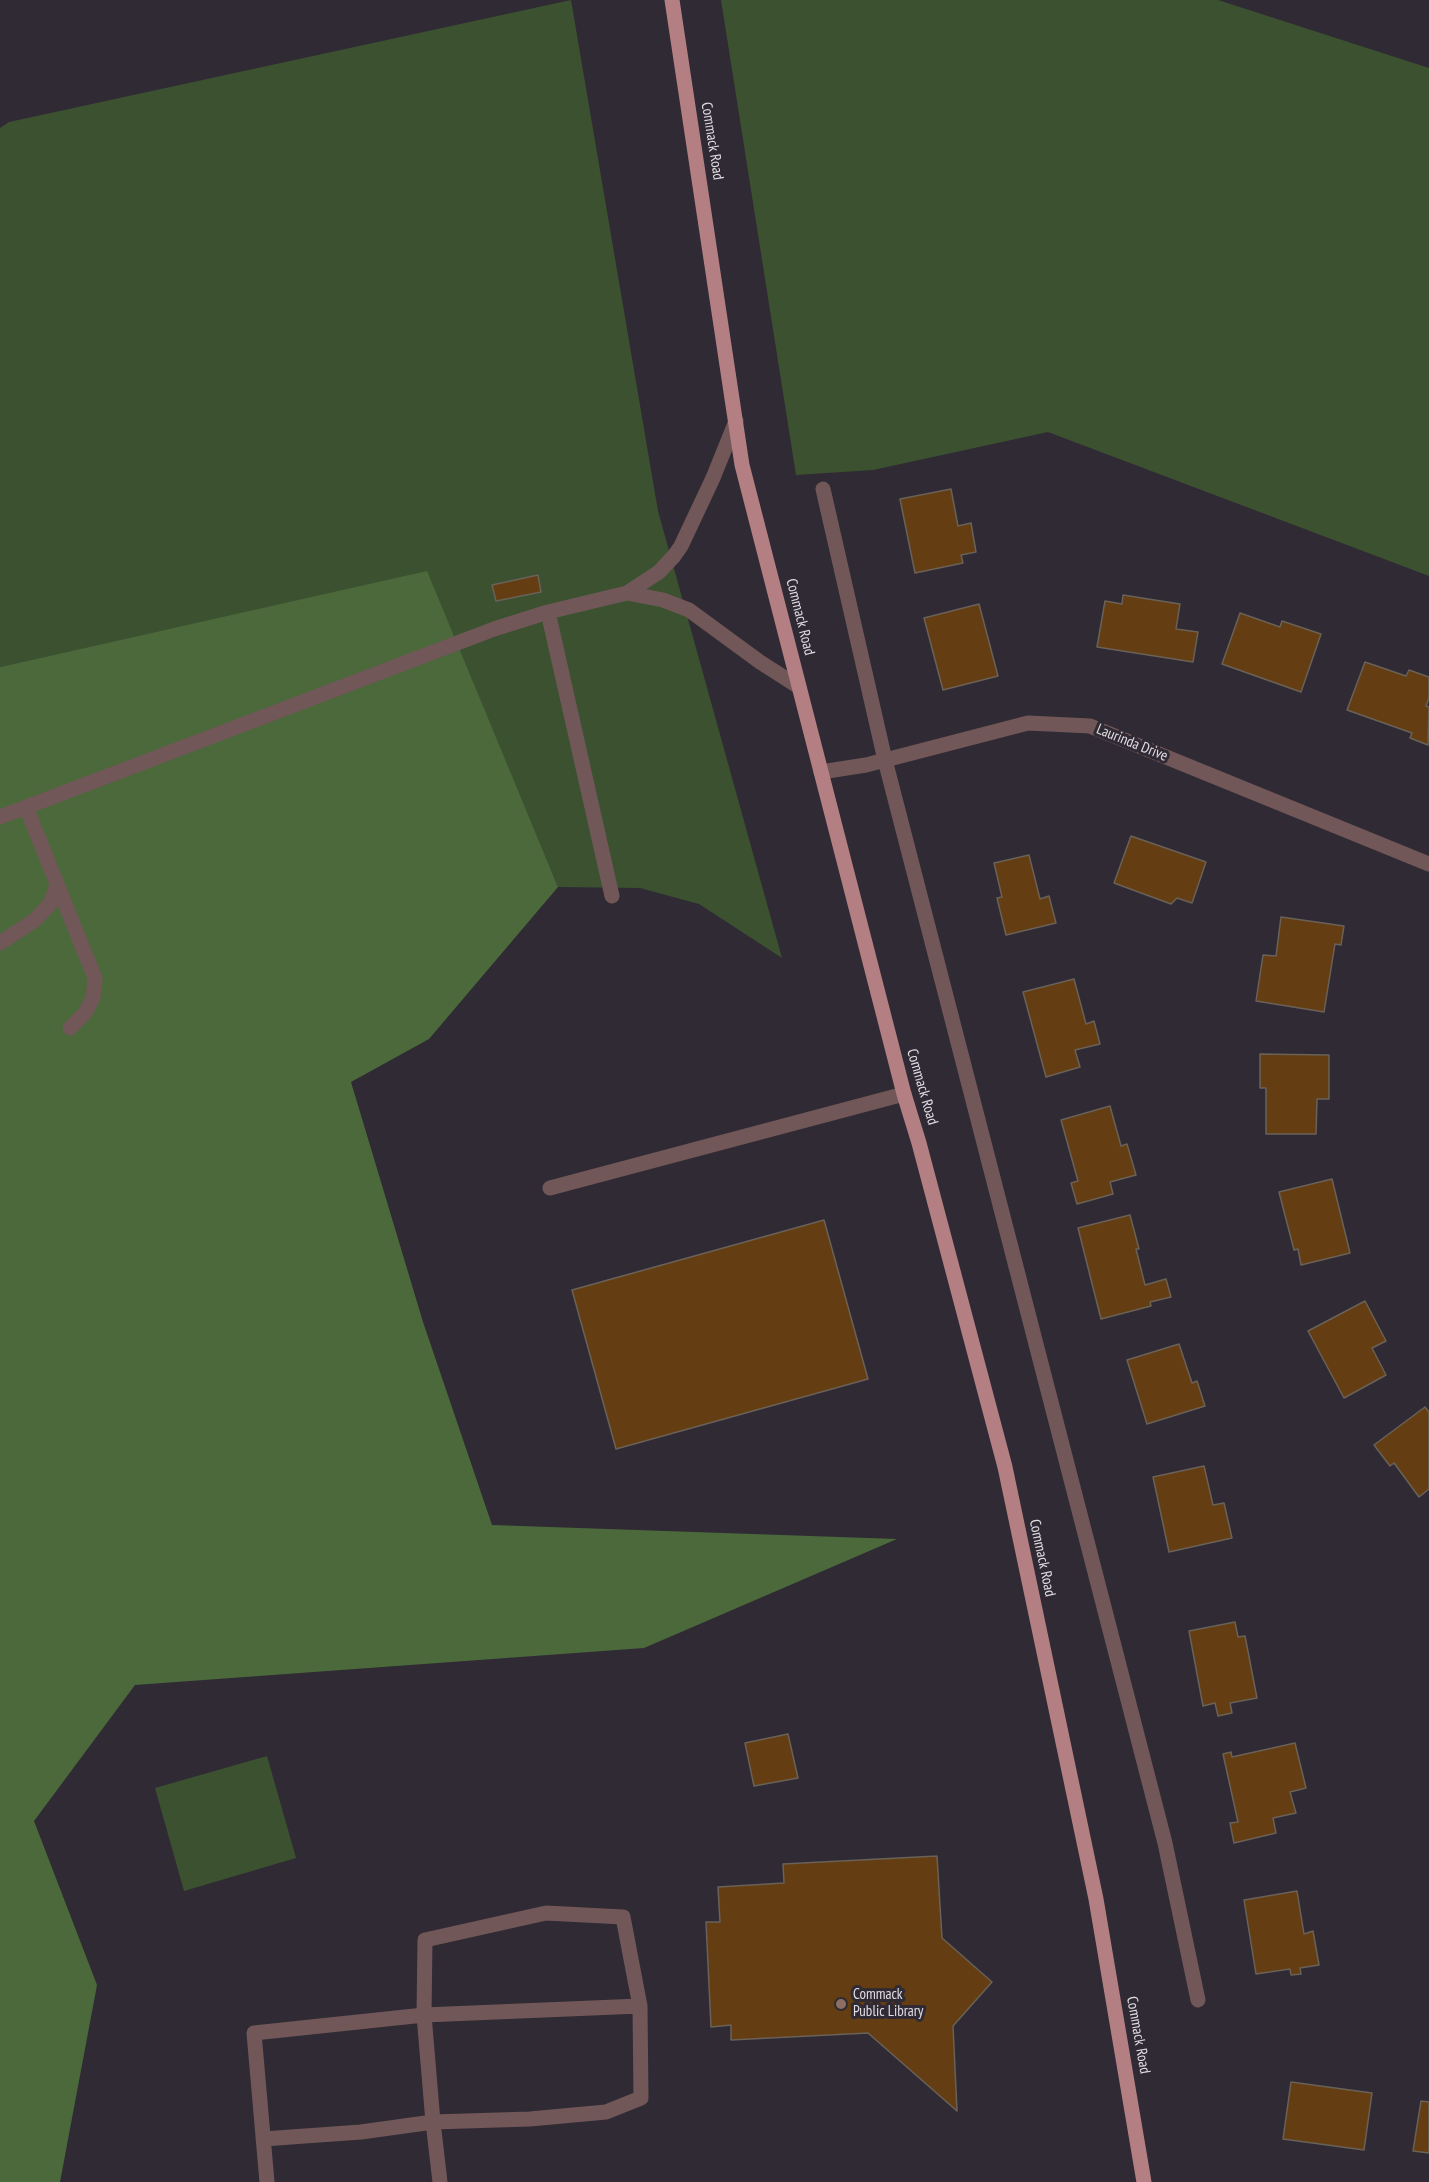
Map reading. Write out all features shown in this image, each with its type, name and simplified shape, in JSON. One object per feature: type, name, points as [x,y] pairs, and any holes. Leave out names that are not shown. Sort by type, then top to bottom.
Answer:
[{"type":"main road","name":"Commack Road","points":[[672,0],[742,465],[904,1094],[1005,1467],[1096,1899],[1144,2182]]},
{"type":"street","points":[[0,817],[494,629],[548,612],[627,593],[659,572],[681,546],[713,478],[736,420]]},
{"type":"street","points":[[823,489],[885,760],[1165,1843],[1197,2000]]},
{"type":"street","points":[[627,593],[663,600],[689,610],[760,662],[800,687]]},
{"type":"street","points":[[548,612],[612,896]]},
{"type":"street","name":"Laurinda Drive","points":[[821,772],[885,760],[1028,723],[1090,726],[1429,864]]},
{"type":"street","points":[[26,807],[95,978],[93,998],[85,1013],[70,1028]]},
{"type":"street","points":[[0,944],[35,920],[50,904],[57,885]]},
{"type":"street","points":[[550,1188],[904,1094]]},
{"type":"street","points":[[263,2139],[361,2132],[433,2122],[530,2119],[606,2112],[641,2098],[640,2006],[623,1917],[546,1913],[425,1940],[424,2015],[433,2122],[440,2182]]},
{"type":"street","points":[[267,2182],[254,2033],[424,2015],[640,2006]]},
{"type":"green space","points":[[571,0],[658,511],[782,958],[699,904],[640,888],[558,887],[426,572],[0,667],[0,128],[9,122]]},
{"type":"green space","points":[[721,0],[1218,0],[1429,68],[1429,576],[1048,432],[873,470],[796,475]]},
{"type":"green space","points":[[427,571],[558,887],[429,1039],[351,1082],[423,1322],[492,1525],[897,1539],[644,1648],[135,1685],[34,1821],[97,1985],[60,2182],[0,2182],[0,667]]},
{"type":"green space","points":[[267,1756],[296,1858],[184,1891],[155,1788]]},
{"type":"building","points":[[951,489],[958,526],[971,523],[976,552],[961,555],[963,563],[915,573],[900,499]]},
{"type":"building","points":[[538,575],[541,592],[496,601],[492,585]]},
{"type":"building","points":[[1123,595],[1180,604],[1176,629],[1198,632],[1193,662],[1097,647],[1105,601],[1122,604]]},
{"type":"building","points":[[979,604],[998,676],[943,690],[924,618]]},
{"type":"building","points":[[1240,613],[1280,627],[1282,621],[1321,634],[1301,692],[1222,664]]},
{"type":"building","points":[[1365,662],[1406,676],[1409,670],[1429,677],[1429,698],[1426,706],[1429,707],[1428,745],[1410,738],[1412,733],[1347,710]]},
{"type":"building","points":[[1131,836],[1206,862],[1192,903],[1177,898],[1171,904],[1114,883]]},
{"type":"building","points":[[1029,855],[1040,899],[1049,896],[1056,923],[1006,935],[997,898],[1002,897],[994,863]]},
{"type":"building","points":[[1281,917],[1344,926],[1341,945],[1335,944],[1324,1012],[1256,1001],[1263,955],[1276,956]]},
{"type":"building","points":[[1074,979],[1086,1024],[1094,1021],[1100,1044],[1075,1050],[1080,1067],[1046,1077],[1023,992]]},
{"type":"building","points":[[1260,1054],[1329,1055],[1329,1099],[1317,1099],[1316,1134],[1266,1134],[1266,1088],[1260,1088]]},
{"type":"building","points":[[1110,1106],[1121,1146],[1127,1144],[1136,1175],[1110,1182],[1113,1194],[1077,1204],[1071,1183],[1078,1181],[1061,1120]]},
{"type":"building","points":[[1332,1179],[1350,1253],[1301,1265],[1298,1249],[1294,1250],[1279,1192]]},
{"type":"building","points":[[1130,1215],[1145,1285],[1166,1279],[1171,1297],[1150,1302],[1151,1306],[1101,1319],[1078,1228]]},
{"type":"building","points":[[824,1220],[868,1379],[616,1449],[572,1290]]},
{"type":"building","points":[[1365,1301],[1386,1341],[1372,1348],[1386,1375],[1344,1398],[1308,1331]]},
{"type":"building","points":[[1179,1344],[1192,1383],[1197,1381],[1205,1406],[1147,1424],[1127,1360]]},
{"type":"building","points":[[1425,1407],[1429,1412],[1429,1489],[1419,1497],[1394,1463],[1390,1466],[1374,1445]]},
{"type":"building","points":[[1204,1466],[1213,1505],[1224,1503],[1232,1538],[1169,1552],[1153,1477]]},
{"type":"building","points":[[1235,1622],[1238,1637],[1245,1636],[1257,1698],[1230,1703],[1232,1713],[1218,1716],[1215,1703],[1203,1706],[1189,1631]]},
{"type":"building","points":[[788,1734],[798,1778],[754,1786],[745,1743]]},
{"type":"building","points":[[1295,1743],[1306,1788],[1290,1792],[1296,1813],[1273,1818],[1276,1833],[1234,1843],[1230,1823],[1238,1822],[1223,1754],[1231,1752],[1232,1757]]},
{"type":"building","name":"Commack Public Library","points":[[937,1856],[942,1938],[992,1982],[953,2026],[957,2111],[868,2033],[731,2040],[731,2025],[711,2027],[706,1922],[720,1922],[718,1887],[784,1883],[783,1864]]},
{"type":"building","points":[[1297,1891],[1304,1934],[1313,1931],[1319,1965],[1300,1968],[1301,1974],[1291,1975],[1290,1969],[1256,1974],[1244,1900]]},
{"type":"building","points":[[1291,2082],[1372,2093],[1364,2150],[1283,2139]]},
{"type":"building","points":[[1421,2101],[1429,2102],[1429,2153],[1413,2151]]},
{"type":"place","name":"Commack Public Library","points":[[841,2004]]}]
